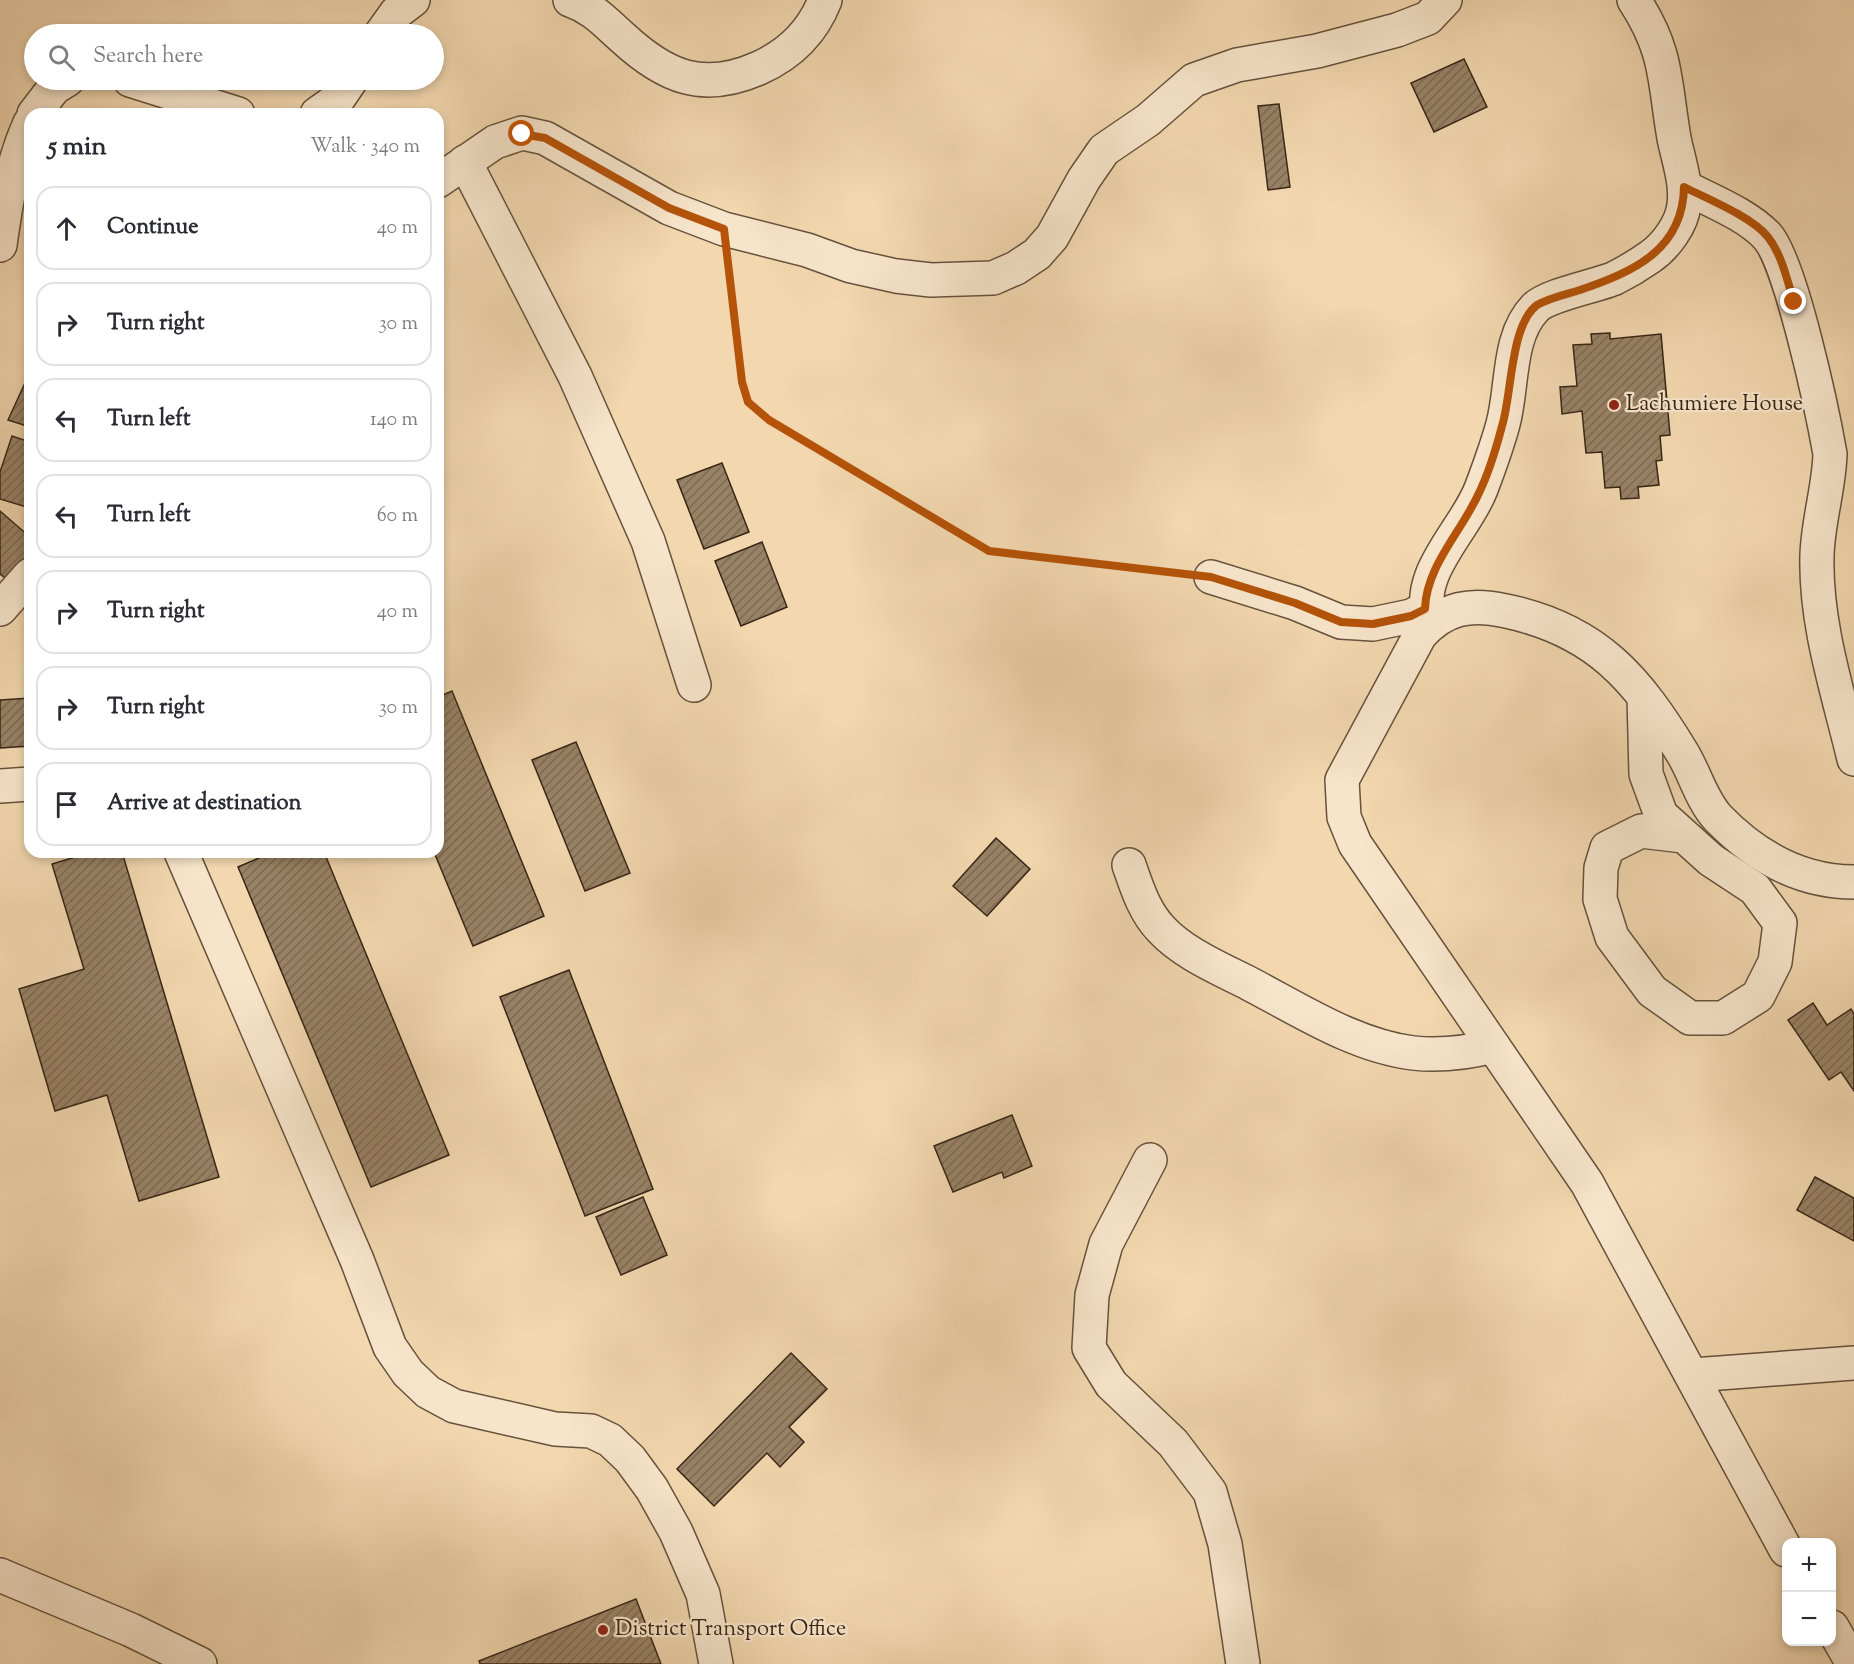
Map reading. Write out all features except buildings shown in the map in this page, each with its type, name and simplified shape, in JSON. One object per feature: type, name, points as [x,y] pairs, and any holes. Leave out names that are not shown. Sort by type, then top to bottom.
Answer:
[{"type":"street","points":[[388,24],[396,13],[413,0]]},
{"type":"street","points":[[570,0],[585,5],[600,15],[643,56],[667,71],[693,81],[719,81],[742,76],[769,64],[805,35],[819,17],[825,0]]},
{"type":"street","points":[[444,177],[495,142],[522,134],[545,138],[669,208],[724,229],[807,250],[851,266],[896,276],[931,280],[993,278],[1016,268],[1038,254],[1053,237],[1084,178],[1104,150],[1148,120],[1194,80],[1237,65],[1317,51],[1397,30],[1428,18],[1445,0]]},
{"type":"street","points":[[1634,0],[1660,48],[1684,187],[1684,206],[1680,220],[1670,237],[1653,255],[1616,278],[1537,306],[1526,320],[1517,341],[1503,423],[1479,495],[1429,582],[1428,616],[1420,635],[1342,780],[1344,817],[1355,844],[1367,863],[1587,1183],[1782,1542]]},
{"type":"street","points":[[39,108],[52,90]]},
{"type":"street","points":[[162,90],[219,108]]},
{"type":"street","points":[[325,108],[338,99],[344,90]]},
{"type":"street","points":[[0,245],[8,186],[24,137]]},
{"type":"street","points":[[465,162],[575,376],[648,541],[694,685]]},
{"type":"street","points":[[1684,187],[1747,221],[1767,236],[1780,258],[1794,302],[1830,454],[1829,477],[1817,554],[1818,601],[1854,759]]},
{"type":"street","points":[[1211,577],[1295,603],[1341,622],[1373,624],[1466,608],[1500,609],[1542,619],[1568,630],[1589,642],[1620,669],[1644,697],[1684,755],[1716,816],[1740,838],[1782,867],[1814,878],[1854,882]]},
{"type":"street","points":[[0,609],[24,582]]},
{"type":"street","points":[[1644,697],[1646,774],[1661,815],[1711,860],[1755,889],[1780,923],[1775,962],[1758,996],[1723,1018],[1690,1018],[1652,991],[1612,937],[1600,899],[1601,868],[1606,848],[1641,831],[1683,837]]},
{"type":"street","points":[[0,786],[24,784]]},
{"type":"street","points":[[184,858],[357,1260],[390,1347],[408,1373],[428,1392],[454,1406],[555,1429],[591,1431],[609,1440],[630,1459],[652,1489],[676,1532],[703,1594],[716,1664]]},
{"type":"street","points":[[1129,865],[1143,906],[1162,931],[1200,958],[1315,1018],[1375,1045],[1412,1053],[1458,1055],[1493,1046]]},
{"type":"street","points":[[1150,1160],[1106,1244],[1092,1295],[1089,1348],[1111,1384],[1173,1443],[1209,1492],[1225,1544],[1242,1664]]},
{"type":"street","points":[[1693,1375],[1854,1363]]},
{"type":"street","points":[[0,1575],[131,1630],[200,1664]]},
{"type":"street","points":[[1836,1634],[1853,1664]]},
{"type":"path","points":[[724,229],[742,382],[748,402],[769,420],[989,551],[1211,577]]},
{"type":"place","name":"Lachumiere House","points":[[1614,405]]},
{"type":"place","name":"District Transport Office","points":[[603,1630]]},
{"type":"route","points":[[522,134],[545,138],[584,157],[669,208],[724,229],[742,382],[748,402],[769,420],[970,537],[989,551],[1211,577],[1295,603],[1341,622],[1373,624],[1411,616],[1425,609],[1425,594],[1429,582],[1479,495],[1490,464],[1503,423],[1517,341],[1526,320],[1537,306],[1616,278],[1653,255],[1670,237],[1680,220],[1684,206],[1684,187],[1747,221],[1767,236],[1780,258],[1794,302]]}]
